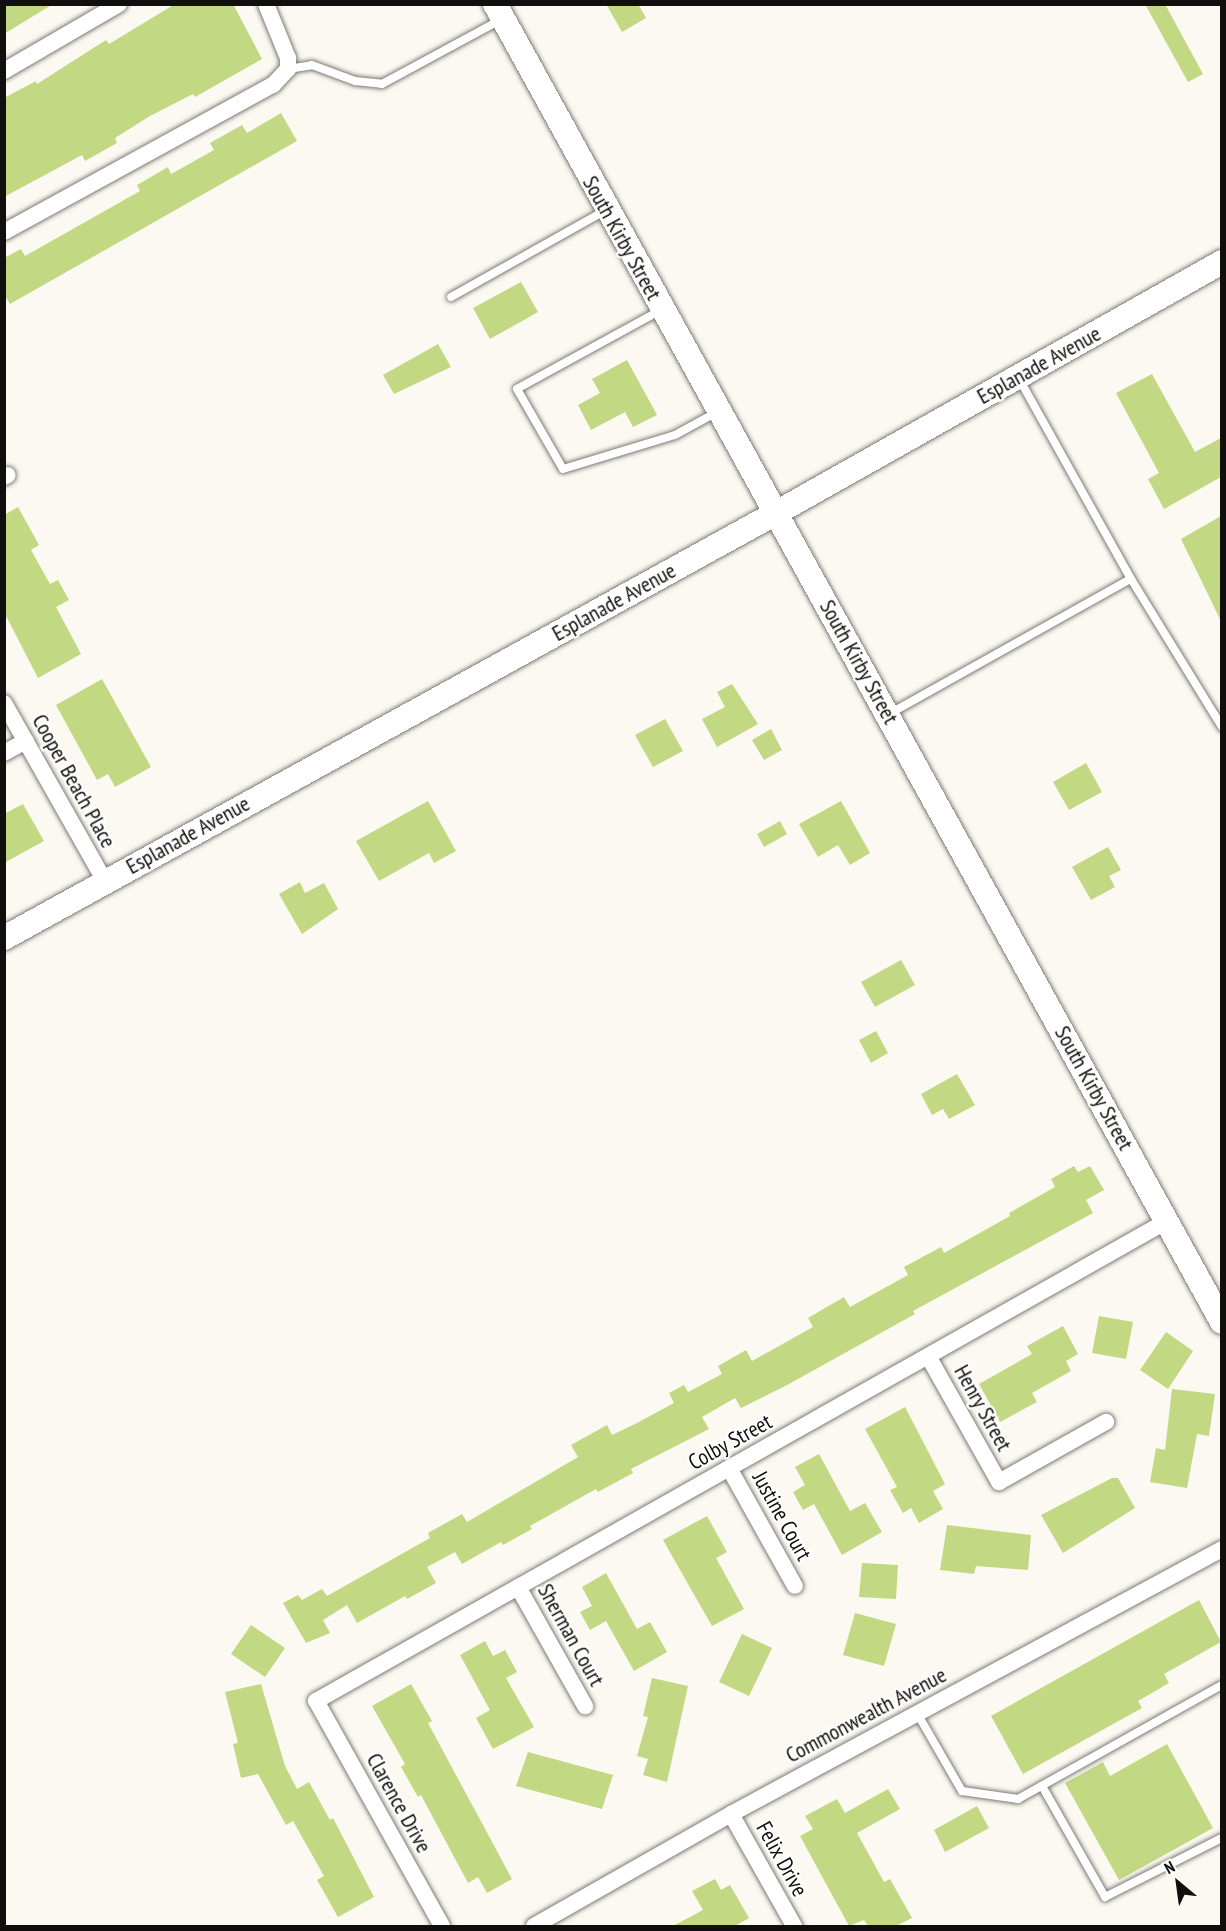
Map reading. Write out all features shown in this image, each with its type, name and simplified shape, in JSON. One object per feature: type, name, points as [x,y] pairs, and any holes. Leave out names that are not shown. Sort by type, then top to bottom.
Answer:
[{"type":"street","points":[[4,71],[119,4]]},
{"type":"street","points":[[4,232],[273,85],[288,69],[266,4]]},
{"type":"street","name":"South Kirby Street","points":[[499,12],[661,310],[888,714],[1221,1322]]},
{"type":"street","name":"Esplanade Avenue","points":[[4,938],[104,880],[776,513],[1221,262]]},
{"type":"street","name":"Cooper Beach Place","points":[[4,703],[104,880]]},
{"type":"street","points":[[4,753],[26,741]]},
{"type":"street","name":"Colby Street","points":[[316,1701],[1167,1221]]},
{"type":"street","name":"Henry Street","points":[[928,1356],[999,1482],[1106,1422]]},
{"type":"street","name":"Justine Court","points":[[729,1468],[795,1586]]},
{"type":"street","name":"Commonwealth Avenue","points":[[534,1926],[730,1814],[1221,1549]]},
{"type":"street","name":"Sherman Court","points":[[518,1587],[585,1706]]},
{"type":"street","name":"Clarence Drive","points":[[316,1701],[442,1926]]},
{"type":"street","name":"Felix Drive","points":[[730,1814],[794,1926]]},
{"type":"lane","points":[[288,69],[312,65],[355,81],[382,84],[499,12]]},
{"type":"lane","points":[[451,297],[606,210]]},
{"type":"lane","points":[[661,310],[517,389],[563,469],[675,435],[718,411]]},
{"type":"lane","points":[[1018,376],[1131,579],[1221,727]]},
{"type":"lane","points":[[888,714],[1131,579]]},
{"type":"lane","points":[[917,1713],[962,1791],[1018,1799],[1221,1685]]},
{"type":"lane","points":[[1042,1786],[1105,1897],[1221,1838]]},
{"type":"building","points":[[4,4],[53,4],[4,34]]},
{"type":"building","points":[[175,4],[233,4],[262,59],[195,97],[193,94],[150,116],[115,138],[117,143],[85,161],[82,155],[4,197],[4,98],[36,81],[37,84],[106,40],[109,44]]},
{"type":"building","points":[[606,4],[638,4],[646,18],[622,32]]},
{"type":"building","points":[[1145,4],[1165,4],[1203,74],[1188,82]]},
{"type":"building","points":[[281,113],[297,141],[10,304],[4,294],[4,258],[21,249],[25,256],[140,191],[137,185],[168,167],[171,174],[214,150],[210,143],[242,125],[247,133]]},
{"type":"building","points":[[521,282],[538,312],[490,339],[473,308]]},
{"type":"building","points":[[438,344],[451,367],[394,394],[383,375]]},
{"type":"building","points":[[627,360],[657,415],[633,427],[625,412],[591,430],[578,405],[600,393],[592,379]]},
{"type":"building","points":[[1152,374],[1195,452],[1221,438],[1221,477],[1164,509],[1148,479],[1159,473],[1116,393]]},
{"type":"building","points":[[18,507],[39,545],[31,550],[50,584],[58,580],[69,600],[56,607],[81,654],[38,678],[4,612],[4,515]]},
{"type":"building","points":[[1221,516],[1221,621],[1181,539]]},
{"type":"building","points":[[102,679],[151,767],[115,787],[108,774],[97,780],[56,705]]},
{"type":"building","points":[[732,684],[758,724],[717,747],[702,719],[725,707],[717,692]]},
{"type":"building","points":[[665,719],[683,751],[653,767],[635,735]]},
{"type":"building","points":[[771,729],[782,750],[764,760],[752,740]]},
{"type":"building","points":[[1086,763],[1102,792],[1069,810],[1053,782]]},
{"type":"building","points":[[428,801],[456,851],[434,863],[429,853],[379,881],[356,841]]},
{"type":"building","points":[[841,801],[870,853],[850,865],[838,845],[818,857],[799,824]]},
{"type":"building","points":[[23,804],[44,841],[4,863],[4,814]]},
{"type":"building","points":[[780,821],[787,834],[764,847],[757,834]]},
{"type":"building","points":[[1108,847],[1121,870],[1109,876],[1115,887],[1091,900],[1072,867]]},
{"type":"building","points":[[300,882],[305,893],[324,883],[338,909],[302,934],[279,894]]},
{"type":"building","points":[[901,960],[915,985],[875,1007],[861,982]]},
{"type":"building","points":[[876,1031],[888,1053],[871,1063],[859,1040]]},
{"type":"building","points":[[957,1074],[975,1105],[949,1119],[943,1109],[932,1115],[921,1094]]},
{"type":"building","points":[[1074,1166],[1078,1172],[1090,1166],[1104,1190],[1086,1200],[1093,1213],[913,1311],[915,1314],[789,1384],[741,1408],[735,1398],[702,1417],[709,1429],[631,1469],[633,1473],[598,1492],[596,1489],[530,1526],[532,1529],[503,1545],[501,1542],[462,1564],[455,1552],[427,1567],[436,1583],[407,1599],[405,1596],[357,1623],[347,1605],[323,1620],[330,1633],[306,1643],[283,1603],[298,1595],[302,1600],[322,1589],[327,1596],[430,1538],[428,1533],[462,1514],[467,1522],[578,1457],[571,1445],[607,1425],[612,1435],[635,1424],[674,1403],[669,1393],[684,1385],[688,1392],[722,1374],[718,1366],[746,1350],[752,1361],[813,1327],[808,1318],[844,1297],[850,1307],[908,1275],[904,1267],[941,1247],[944,1253],[1010,1216],[1009,1213],[1055,1187],[1051,1179]]},
{"type":"building","points":[[1099,1316],[1133,1322],[1126,1359],[1092,1353]]},
{"type":"building","points":[[1063,1326],[1078,1354],[1066,1361],[1071,1371],[1032,1393],[1037,1402],[1000,1422],[979,1384],[1032,1354],[1027,1346]]},
{"type":"building","points":[[1166,1332],[1193,1351],[1168,1389],[1140,1370]]},
{"type":"building","points":[[1172,1389],[1215,1394],[1209,1436],[1197,1434],[1187,1488],[1150,1482],[1156,1448],[1165,1450]]},
{"type":"building","points":[[905,1407],[945,1484],[933,1491],[943,1509],[919,1523],[911,1508],[903,1513],[890,1490],[897,1487],[865,1429]]},
{"type":"building","points":[[819,1454],[850,1511],[865,1503],[882,1532],[842,1555],[814,1504],[803,1510],[793,1492],[805,1485],[795,1467]]},
{"type":"building","points":[[1112,1478],[1118,1478],[1135,1508],[1063,1553],[1041,1515]]},
{"type":"building","points":[[707,1516],[727,1552],[716,1558],[744,1609],[712,1626],[663,1540]]},
{"type":"building","points":[[947,1525],[1031,1535],[1028,1570],[976,1566],[974,1574],[940,1570]]},
{"type":"building","points":[[862,1563],[898,1565],[896,1599],[859,1597]]},
{"type":"building","points":[[606,1573],[637,1629],[650,1622],[667,1652],[634,1671],[606,1621],[590,1630],[580,1612],[592,1606],[582,1587]]},
{"type":"building","points":[[1199,1600],[1221,1642],[1164,1674],[1169,1683],[1138,1701],[1142,1708],[1023,1774],[991,1716]]},
{"type":"building","points":[[855,1613],[896,1624],[884,1666],[843,1655]]},
{"type":"building","points":[[251,1625],[285,1648],[265,1677],[231,1654]]},
{"type":"building","points":[[742,1634],[772,1648],[749,1696],[719,1682]]},
{"type":"building","points":[[485,1641],[493,1656],[505,1650],[517,1672],[506,1678],[534,1727],[493,1749],[476,1718],[490,1710],[460,1655]]},
{"type":"building","points":[[652,1678],[688,1686],[667,1782],[643,1775],[648,1759],[637,1756],[648,1717],[643,1716]]},
{"type":"building","points":[[261,1684],[285,1766],[297,1789],[309,1782],[330,1820],[333,1818],[374,1897],[338,1917],[317,1880],[324,1876],[293,1821],[286,1825],[258,1774],[241,1778],[233,1744],[238,1743],[225,1692]]},
{"type":"building","points":[[411,1684],[432,1721],[428,1723],[512,1879],[487,1893],[478,1877],[468,1883],[421,1795],[418,1797],[401,1767],[405,1764],[372,1706]]},
{"type":"building","points":[[1167,1744],[1213,1828],[1119,1880],[1065,1783],[1103,1762],[1110,1776]]},
{"type":"building","points":[[528,1752],[613,1775],[602,1809],[516,1786]]},
{"type":"building","points":[[888,1789],[900,1809],[857,1833],[884,1882],[890,1879],[912,1918],[896,1926],[868,1926],[864,1920],[849,1926],[800,1836],[813,1829],[805,1816],[837,1799],[845,1813]]},
{"type":"building","points":[[977,1806],[989,1828],[945,1852],[934,1830]]},
{"type":"building","points":[[715,1879],[721,1890],[730,1885],[749,1918],[735,1926],[673,1926],[703,1910],[692,1891]]}]
